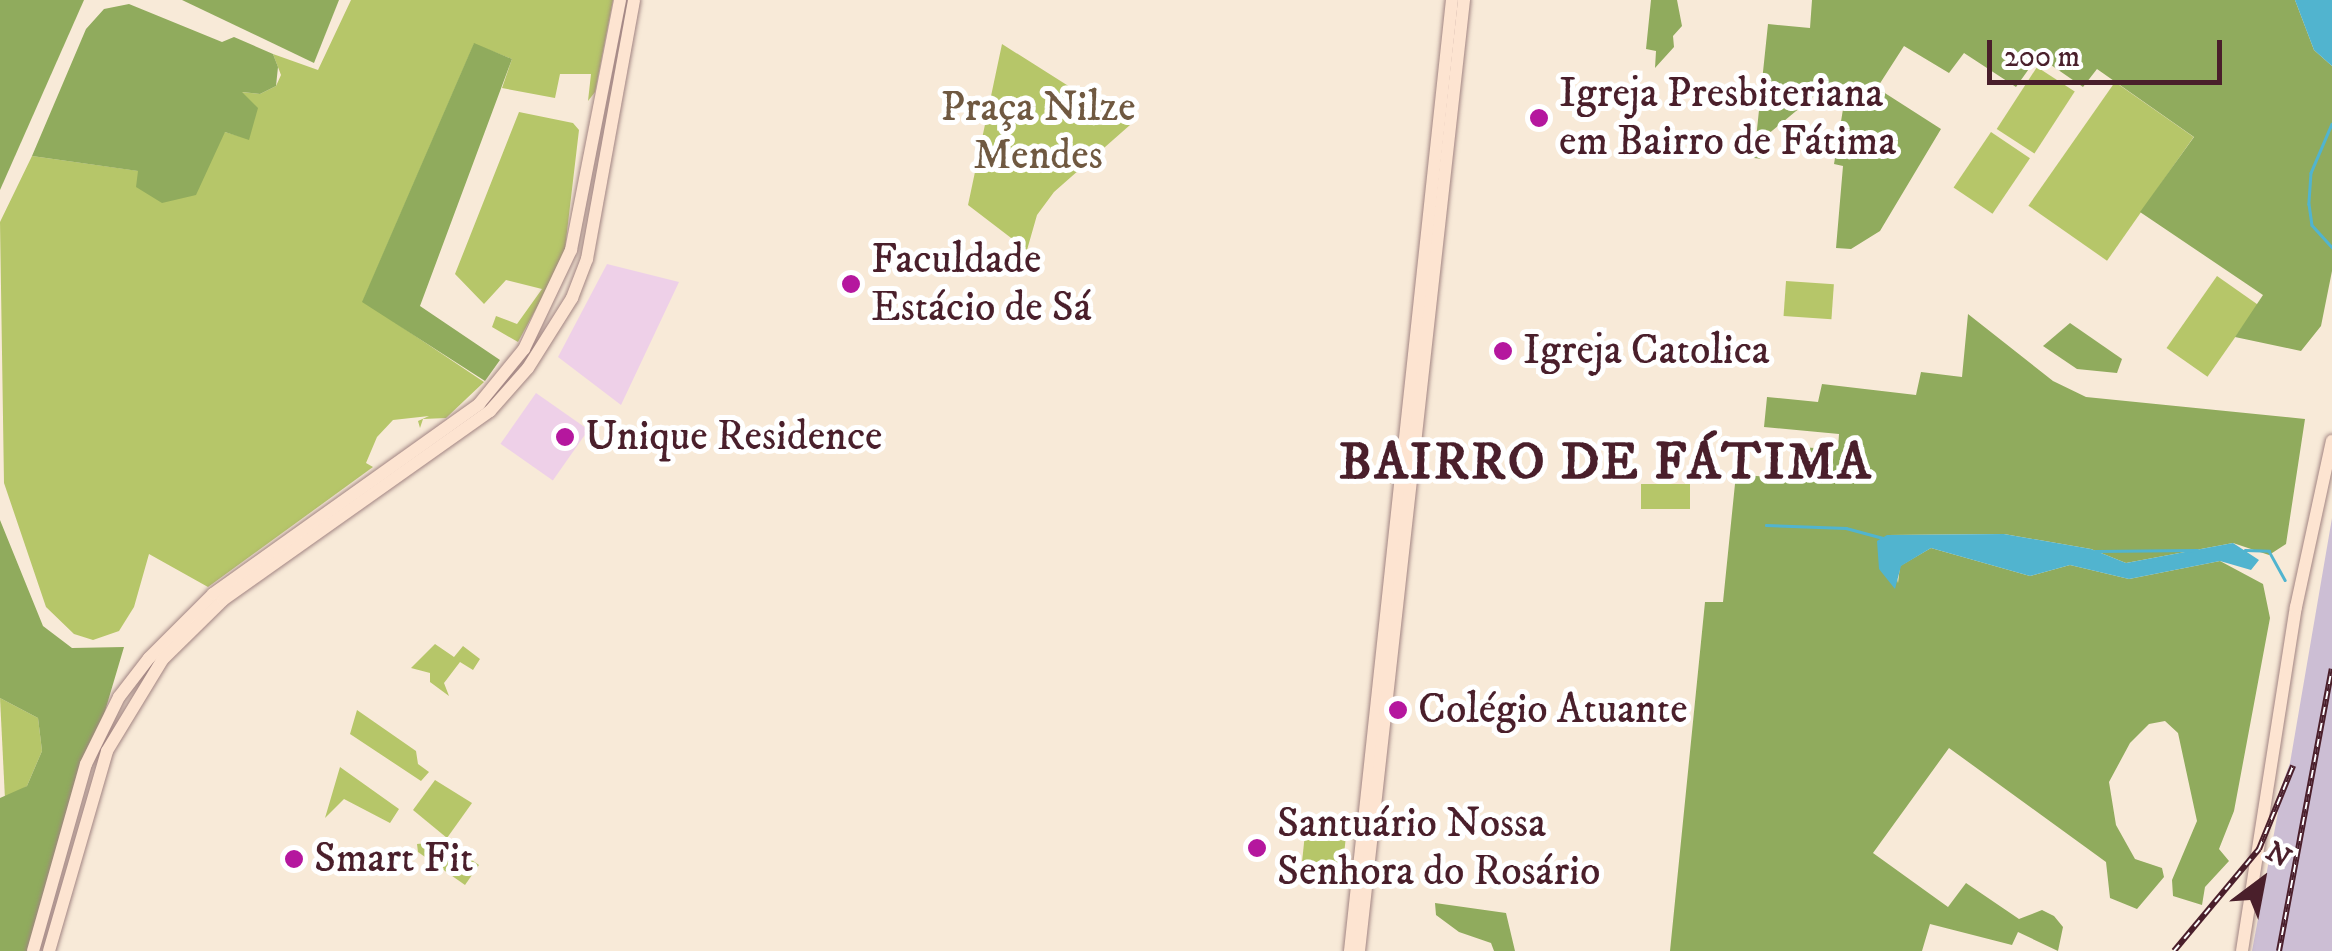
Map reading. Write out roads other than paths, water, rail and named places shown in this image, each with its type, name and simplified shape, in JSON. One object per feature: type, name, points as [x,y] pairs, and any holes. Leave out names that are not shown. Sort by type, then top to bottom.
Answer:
[{"type":"street","points":[[33,951],[57,859],[96,740],[149,658],[212,594],[479,404],[524,348],[571,250],[620,0]]},
{"type":"street","points":[[49,951],[107,751],[148,678],[185,634],[239,588],[472,425],[535,356],[572,298],[587,259],[634,0]]},
{"type":"street","points":[[1350,951],[1452,0]]},
{"type":"street","points":[[1359,951],[1464,0]]},
{"type":"street","points":[[2242,951],[2296,607],[2332,441]]},
{"type":"water","points":[[2295,0],[2332,0],[2332,66],[2314,50]]},
{"type":"water","points":[[2004,534],[2091,549],[2126,563],[2233,543],[2259,560],[2251,570],[2220,561],[2129,579],[2070,565],[2030,576],[1931,548],[1901,566],[1895,589],[1879,569],[1877,541],[1887,535]]},
{"type":"waterway","points":[[2332,124],[2311,173],[2309,204],[2312,225],[2332,247]]},
{"type":"waterway","points":[[1766,525],[1846,528],[1883,538]]},
{"type":"waterway","points":[[2095,551],[2197,550]]},
{"type":"waterway","points":[[2245,550],[2269,551],[2285,580]]},
{"type":"railway","points":[[2279,951],[2332,669]]},
{"type":"railway","points":[[2174,951],[2259,849],[2293,766]]},
{"type":"place","name":"Igreja Presbiteriana em Bairro de Fátima","points":[[1539,118]]},
{"type":"place","name":"Faculdade Estácio de Sá","points":[[851,284]]},
{"type":"place","name":"Igreja Catolica","points":[[1503,351]]},
{"type":"place","name":"Unique Residence","points":[[565,437]]},
{"type":"place","name":"Colégio Atuante","points":[[1398,710]]},
{"type":"place","name":"Santuário Nossa Senhora do Rosário","points":[[1257,848]]},
{"type":"place","name":"Smart Fit","points":[[294,859]]},
{"type":"district","name":"BAIRRO DE FÁTIMA","points":[[1606,464]]},
{"type":"park label","name":"Praça Nilze Mendes","points":[[1038,132]]}]
